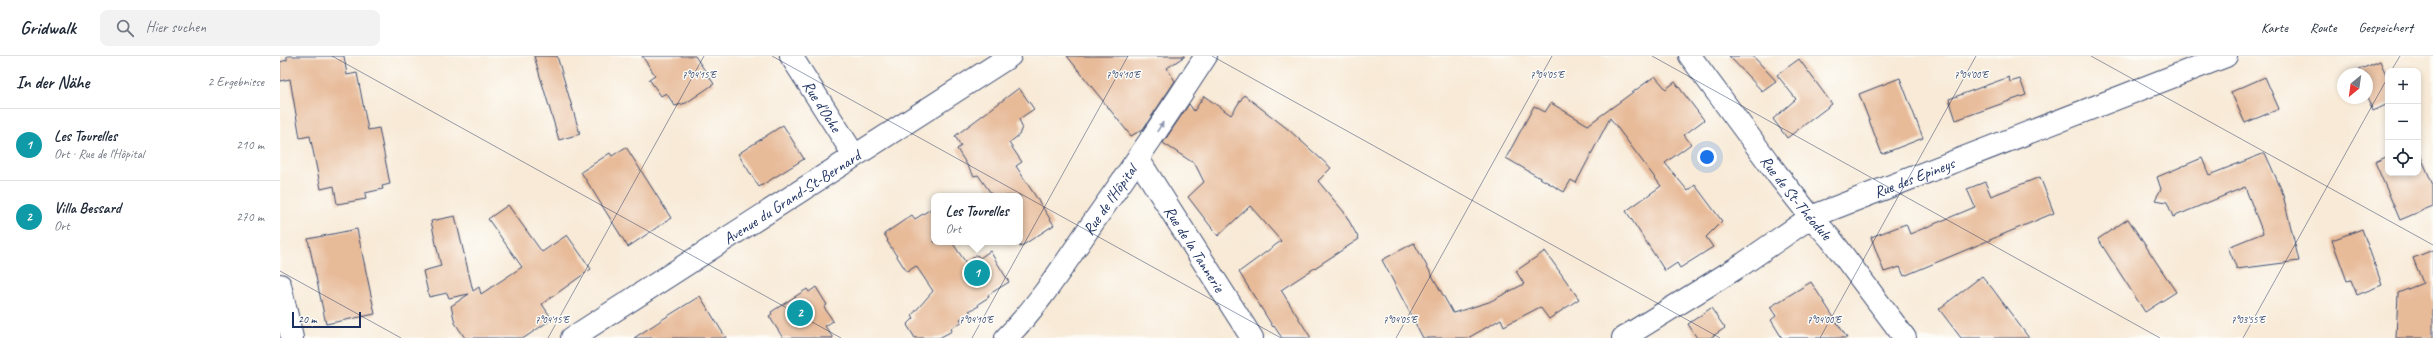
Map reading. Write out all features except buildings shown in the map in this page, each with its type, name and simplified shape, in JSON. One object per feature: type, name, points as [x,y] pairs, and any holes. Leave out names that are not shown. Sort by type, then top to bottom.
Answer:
[{"type":"street","name":"Rue d'Oche","points":[[791,56],[854,155]]},
{"type":"street","name":"Avenue du Grand-St-Bernard","points":[[572,338],[854,155],[1010,56]]},
{"type":"street","name":"Rue de l'Hôpital","points":[[1006,338],[1024,320],[1054,280],[1138,159],[1206,56]]},
{"type":"street","name":"Rue de St-Théodule","points":[[1690,56],[1811,217],[1831,239],[1905,338]]},
{"type":"street","name":"Rue des Epineys","points":[[1623,338],[1743,264],[1811,217],[2226,56]]},
{"type":"street","name":"Rue de la Tannerie","points":[[1138,159],[1252,338]]},
{"type":"street","points":[[280,285],[292,338]]},
{"type":"place","name":"Les Tourelles","points":[[977,273]]},
{"type":"place","name":"Villa Bessard","points":[[800,313]]}]
